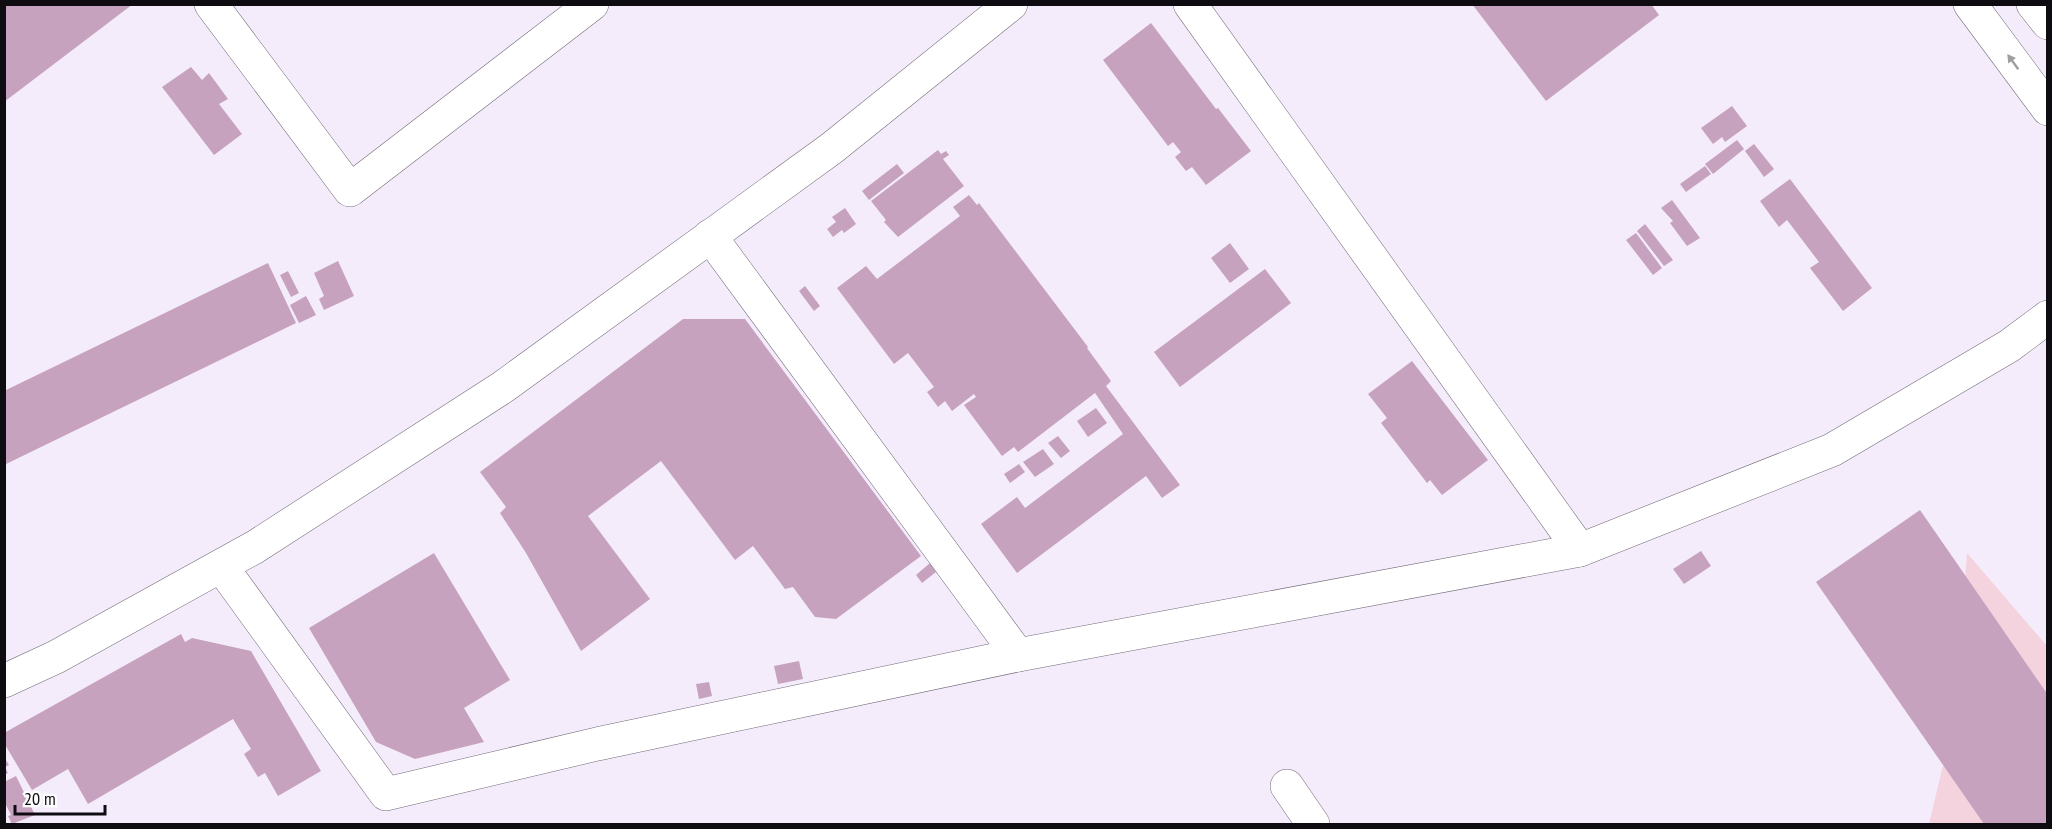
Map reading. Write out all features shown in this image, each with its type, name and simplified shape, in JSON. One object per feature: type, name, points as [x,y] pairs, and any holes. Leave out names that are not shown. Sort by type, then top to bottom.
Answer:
[{"type":"street","points":[[212,4],[350,190],[591,4]]},
{"type":"street","points":[[4,681],[56,657],[255,547],[503,387],[832,148],[1011,4]]},
{"type":"street","points":[[1190,4],[1580,550]]},
{"type":"street","points":[[1970,4],[2048,109]]},
{"type":"street","points":[[2033,4],[2048,23]]},
{"type":"street","points":[[710,236],[1018,655]]},
{"type":"street","points":[[221,566],[386,794],[597,744],[1018,655],[1580,550],[1832,450],[2009,346],[2048,317]]},
{"type":"street","points":[[1287,786],[1313,825]]},
{"type":"shaded area","points":[[1967,553],[2047,646],[2047,824],[1929,824],[1955,715]]},
{"type":"building","points":[[4,4],[133,4],[4,102]]},
{"type":"building","points":[[1472,4],[1651,4],[1659,15],[1546,101]]},
{"type":"building","points":[[1151,23],[1251,151],[1206,185],[1192,167],[1186,171],[1175,157],[1181,152],[1173,142],[1168,146],[1103,60]]},
{"type":"building","points":[[191,67],[202,80],[209,73],[228,99],[219,104],[242,134],[214,155],[162,87]]},
{"type":"building","points":[[1732,106],[1747,126],[1725,142],[1722,137],[1713,144],[1701,128]]},
{"type":"building","points":[[1737,140],[1744,149],[1713,174],[1705,164]]},
{"type":"building","points":[[1754,144],[1774,169],[1764,177],[1745,151]]},
{"type":"building","points":[[938,150],[941,154],[946,151],[949,155],[943,159],[964,186],[898,237],[884,222],[886,220],[871,201]]},
{"type":"building","points":[[897,164],[904,173],[869,200],[862,191]]},
{"type":"building","points":[[1705,166],[1711,174],[1686,192],[1680,184]]},
{"type":"building","points":[[1790,179],[1872,288],[1843,311],[1810,268],[1819,262],[1787,220],[1779,227],[1760,201]]},
{"type":"building","points":[[969,195],[977,205],[979,203],[1088,347],[1111,381],[1106,386],[1180,485],[1162,498],[1146,476],[1017,573],[981,524],[1017,497],[1025,508],[1123,434],[1095,393],[1018,452],[1014,447],[1002,456],[964,405],[976,397],[974,394],[952,411],[945,401],[938,407],[927,392],[934,387],[908,353],[894,364],[837,288],[866,266],[877,279],[960,216],[953,207]]},
{"type":"building","points":[[1672,200],[1700,238],[1687,246],[1670,223],[1673,221],[1661,208]]},
{"type":"building","points":[[845,208],[856,224],[844,233],[842,230],[833,237],[827,229],[836,222],[832,217]]},
{"type":"building","points":[[1645,224],[1673,260],[1664,266],[1637,231]]},
{"type":"building","points":[[1636,233],[1662,268],[1653,275],[1626,240]]},
{"type":"building","points":[[1230,243],[1249,269],[1230,283],[1211,258]]},
{"type":"building","points":[[338,261],[354,296],[324,310],[319,299],[324,296],[314,273]]},
{"type":"building","points":[[268,263],[296,323],[4,465],[4,391]]},
{"type":"building","points":[[1265,269],[1291,303],[1180,387],[1154,352]]},
{"type":"building","points":[[288,271],[299,293],[291,297],[280,275]]},
{"type":"building","points":[[805,286],[820,306],[814,311],[799,291]]},
{"type":"building","points":[[306,296],[316,315],[299,323],[290,305]]},
{"type":"building","points":[[683,319],[745,319],[921,556],[836,619],[815,617],[793,587],[785,589],[753,546],[735,560],[661,461],[588,516],[650,599],[581,651],[526,553],[500,513],[506,507],[480,472]]},
{"type":"building","points":[[1412,361],[1488,460],[1442,495],[1430,480],[1427,483],[1381,423],[1387,418],[1368,394]]},
{"type":"building","points":[[1096,408],[1107,423],[1088,437],[1077,421]]},
{"type":"building","points":[[1058,436],[1070,451],[1061,458],[1048,443]]},
{"type":"building","points":[[1043,449],[1054,464],[1035,477],[1023,462]]},
{"type":"building","points":[[1019,464],[1025,472],[1010,483],[1004,474]]},
{"type":"building","points":[[1920,510],[2048,695],[2048,824],[1984,824],[1816,582]]},
{"type":"building","points":[[1701,551],[1711,566],[1684,584],[1673,569]]},
{"type":"building","points":[[434,553],[510,680],[464,708],[484,742],[415,759],[376,742],[309,628]]},
{"type":"building","points":[[930,563],[936,572],[922,583],[916,575]]},
{"type":"building","points":[[181,634],[185,642],[192,638],[251,651],[321,771],[278,796],[265,773],[258,777],[244,754],[251,749],[233,719],[88,804],[68,769],[32,790],[4,743],[4,733]]},
{"type":"building","points":[[799,661],[803,679],[778,684],[774,666]]},
{"type":"building","points":[[709,682],[712,696],[699,699],[696,684]]},
{"type":"building","points":[[4,757],[9,765],[5,767],[8,773],[4,775]]},
{"type":"building","points":[[16,776],[35,815],[12,824],[8,816],[11,815],[4,801],[4,782]]}]
